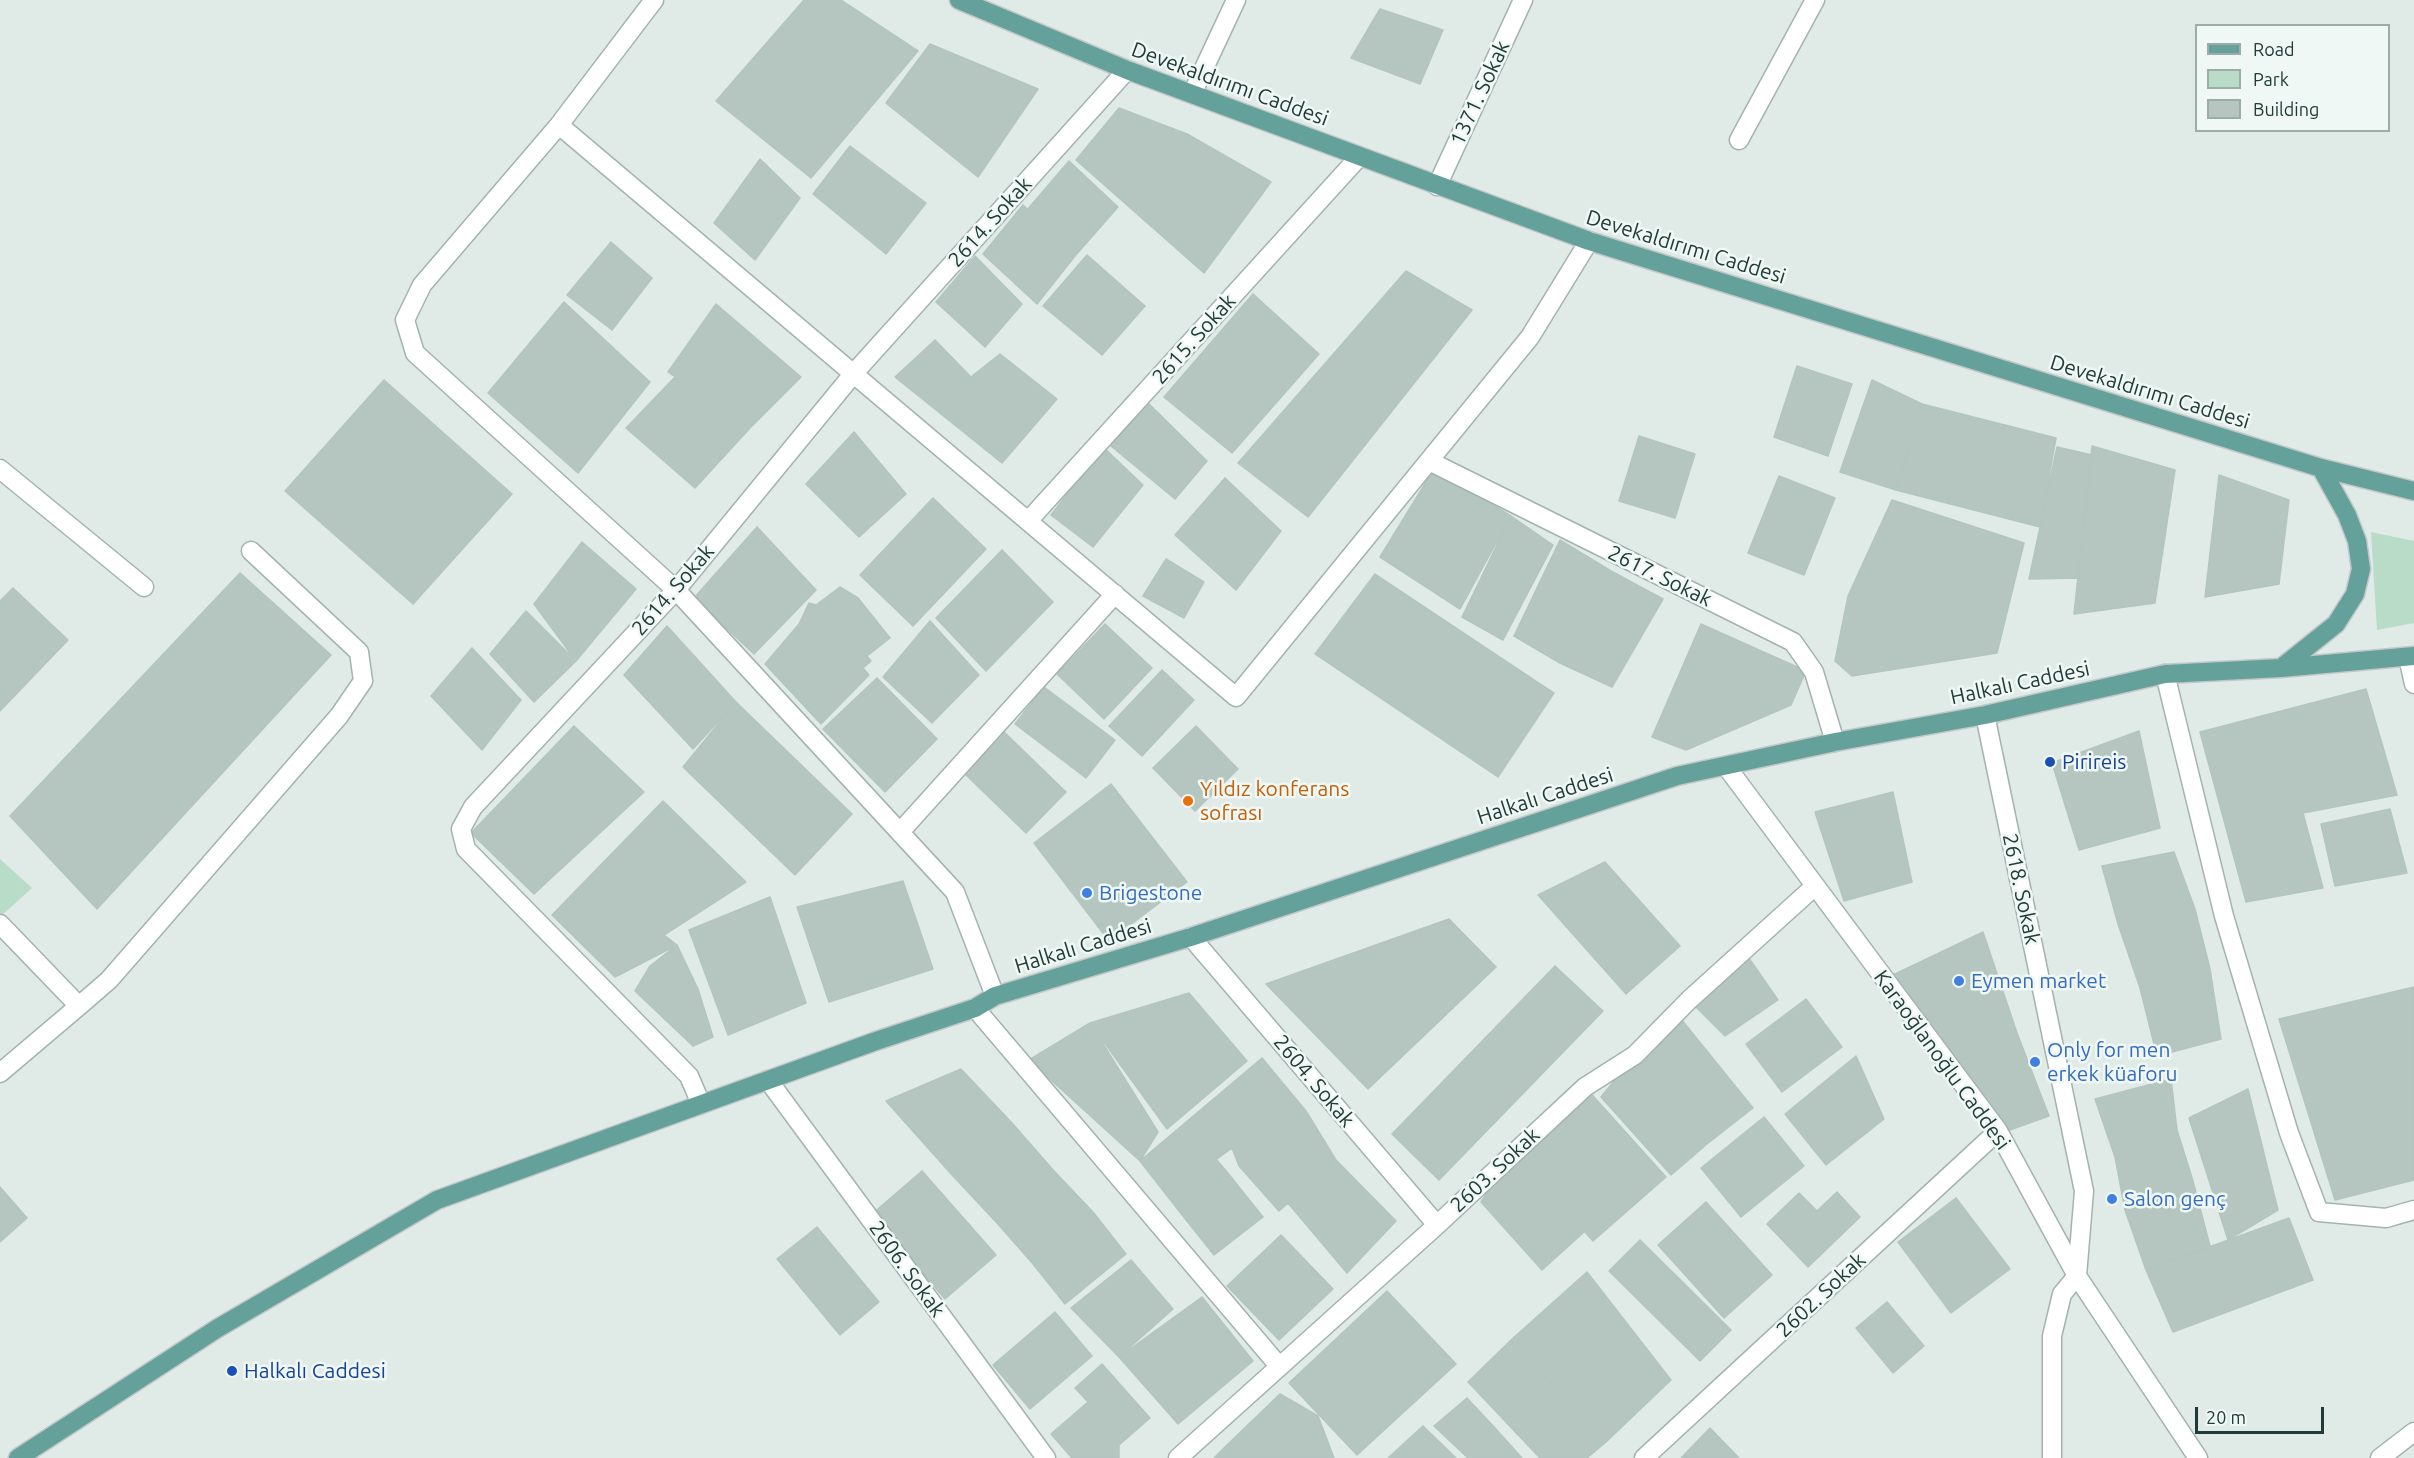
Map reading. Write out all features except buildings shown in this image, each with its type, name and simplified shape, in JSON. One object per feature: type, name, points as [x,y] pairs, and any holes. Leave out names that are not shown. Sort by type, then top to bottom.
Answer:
[{"type":"main road","name":"Devekaldırımı Caddesi","points":[[959,0],[1127,70],[1193,92],[1359,157],[1589,241],[2321,468],[2414,491]]},
{"type":"main road","points":[[2281,668],[2336,624],[2355,594],[2361,569],[2357,541],[2348,515],[2321,468]]},
{"type":"main road","name":"Halkalı Caddesi","points":[[18,1458],[218,1328],[437,1200],[975,1008],[995,996],[1191,937],[1677,776],[1835,742],[1985,715],[2164,674],[2281,668],[2411,656]]},
{"type":"street","points":[[654,0],[559,125],[422,285],[405,320],[416,353],[676,590],[955,892],[995,996]]},
{"type":"street","points":[[1193,92],[1236,0]]},
{"type":"street","name":"1371. Sokak","points":[[1437,186],[1523,0]]},
{"type":"street","points":[[1739,140],[1815,0]]},
{"type":"street","name":"2614. Sokak","points":[[701,1104],[690,1076],[466,849],[461,829],[474,807],[676,590],[854,373],[1127,70]]},
{"type":"street","points":[[559,125],[1236,697],[1530,337],[1589,241]]},
{"type":"street","name":"2615. Sokak","points":[[1028,521],[1359,157]]},
{"type":"street","name":"2617. Sokak","points":[[1429,461],[1793,642],[1814,672],[1835,742]]},
{"type":"street","points":[[0,469],[144,587]]},
{"type":"street","points":[[0,1072],[109,980],[339,716],[363,681],[359,652],[251,550]]},
{"type":"street","points":[[900,832],[1115,594]]},
{"type":"street","points":[[2411,656],[2414,684]]},
{"type":"street","points":[[2164,674],[2224,916],[2289,1133],[2319,1212],[2386,1218],[2414,1210]]},
{"type":"street","name":"2618. Sokak","points":[[1985,715],[2084,1191],[2077,1276]]},
{"type":"street","name":"Karaoğlanoğlu Caddesi","points":[[1726,766],[1998,1131],[2077,1276],[2198,1458]]},
{"type":"street","name":"2603. Sokak","points":[[1178,1458],[1437,1225],[1585,1087],[1635,1055],[1689,1000],[1815,886]]},
{"type":"street","points":[[0,924],[79,1006]]},
{"type":"street","name":"2604. Sokak","points":[[1191,937],[1437,1225]]},
{"type":"street","points":[[975,1008],[1279,1366]]},
{"type":"street","name":"2606. Sokak","points":[[768,1080],[1046,1458]]},
{"type":"street","name":"2602. Sokak","points":[[1644,1458],[1998,1131]]},
{"type":"street","points":[[2052,1458],[2052,1336],[2062,1294],[2077,1276]]},
{"type":"street","points":[[2379,1458],[2414,1432]]},
{"type":"green space","points":[[2371,532],[2414,541],[2414,623],[2377,630]]},
{"type":"green space","points":[[0,859],[32,888],[0,917]]},
{"type":"place","name":"Pirireis","points":[[2050,762]]},
{"type":"place","name":"Yıldız konferans sofrası","points":[[1188,801]]},
{"type":"place","name":"Brigestone","points":[[1087,893]]},
{"type":"place","name":"Eymen market","points":[[1959,981]]},
{"type":"place","name":"Only for men erkek küaforu","points":[[2035,1062]]},
{"type":"place","name":"Salon genç","points":[[2112,1199]]},
{"type":"place","name":"Halkalı Caddesi","points":[[232,1371]]}]
